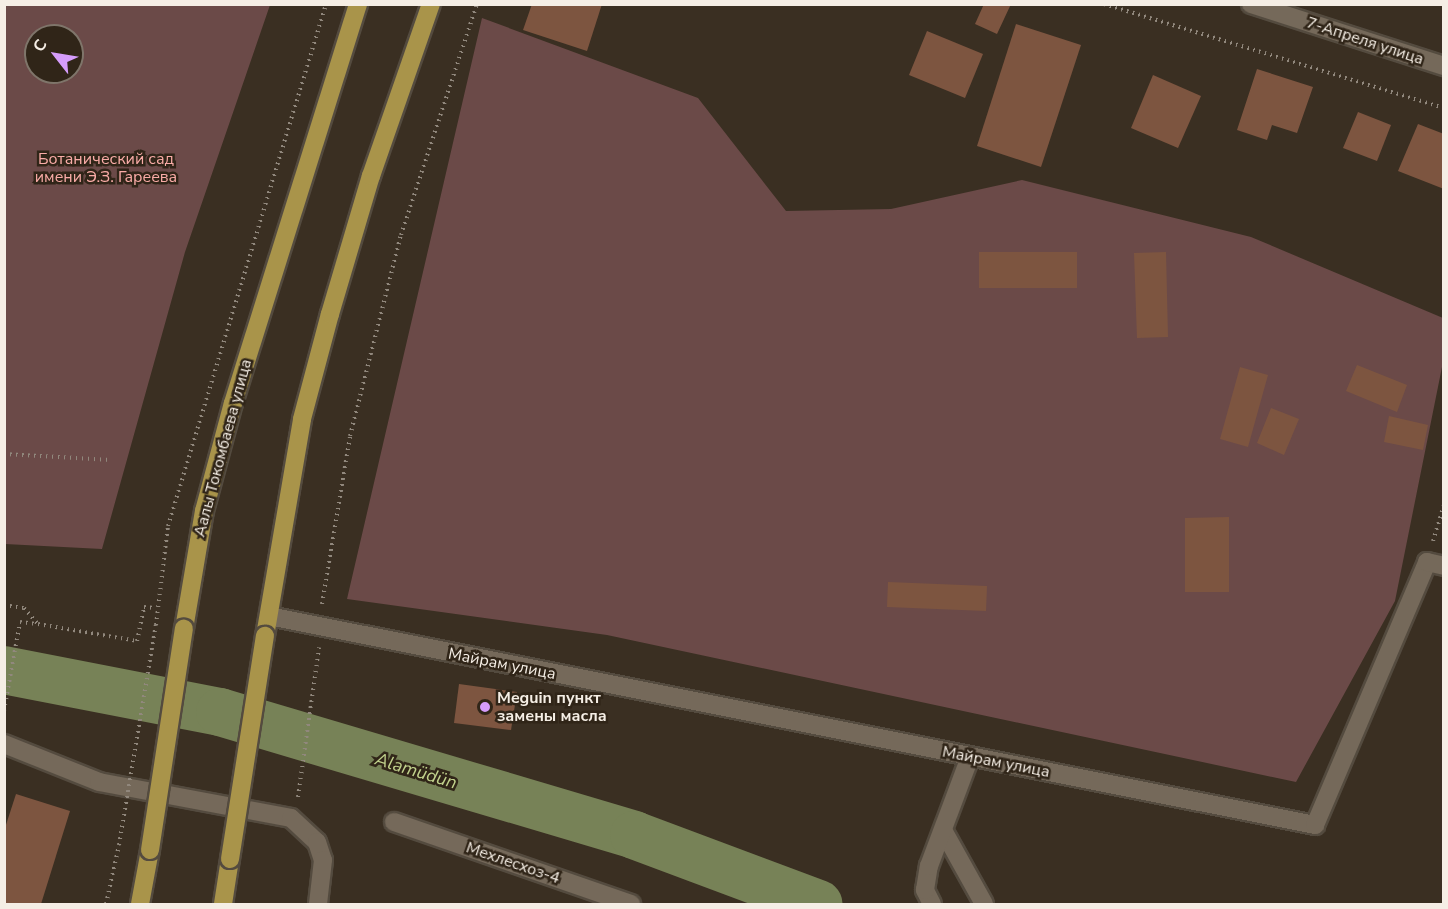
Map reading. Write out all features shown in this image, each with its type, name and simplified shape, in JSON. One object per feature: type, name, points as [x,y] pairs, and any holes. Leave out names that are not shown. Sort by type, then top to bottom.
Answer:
[{"type":"main road","name":"Аалы Токомбаева улица","points":[[140,904],[204,511],[233,403],[358,4]]},
{"type":"main road","points":[[223,904],[302,419],[371,176],[431,4]]},
{"type":"street","name":"7-Апреля улица","points":[[1251,4],[1443,66]]},
{"type":"street","name":"Майрам улица","points":[[269,616],[1315,825],[1435,564]]},
{"type":"street","points":[[4,744],[99,782],[291,818],[317,842],[323,860],[318,904]]},
{"type":"street","points":[[932,904],[926,890],[929,866],[944,832],[970,757]]},
{"type":"street","name":"Мехлесхоз-4","points":[[394,822],[631,904]]},
{"type":"street","points":[[944,832],[984,904]]},
{"type":"path","points":[[106,904],[119,845],[156,625],[155,608],[168,526],[326,4]]},
{"type":"path","points":[[322,626],[322,594],[350,436],[401,234],[477,4]]},
{"type":"path","points":[[1104,4],[1443,108]]},
{"type":"path","points":[[4,454],[111,459]]},
{"type":"path","points":[[1435,564],[1443,505]]},
{"type":"path","points":[[4,604],[24,609],[38,624]]},
{"type":"path","points":[[4,711],[20,622],[137,641],[144,607],[155,608]]},
{"type":"path","points":[[297,804],[315,671]]},
{"type":"green space","name":"Ботанический сад имени Э.З. Гареева","points":[[4,5],[270,5],[185,252],[102,549],[5,544]]},
{"type":"green space","points":[[482,18],[698,98],[786,211],[891,209],[1022,180],[1251,237],[1443,318],[1443,362],[1395,601],[1296,782],[607,635],[347,599]]},
{"type":"building","points":[[532,4],[602,4],[587,51],[523,30]]},
{"type":"building","points":[[984,4],[1011,4],[997,34],[975,24]]},
{"type":"building","points":[[1016,24],[1081,45],[1041,167],[977,146]]},
{"type":"building","points":[[927,31],[983,54],[965,98],[909,75]]},
{"type":"building","points":[[1257,69],[1313,87],[1297,133],[1272,125],[1267,140],[1237,130]]},
{"type":"building","points":[[1153,75],[1201,96],[1178,148],[1131,128]]},
{"type":"building","points":[[1358,112],[1391,125],[1377,161],[1343,148]]},
{"type":"building","points":[[1418,124],[1444,134],[1444,189],[1398,171]]},
{"type":"building","points":[[979,252],[1077,252],[1077,288],[979,288]]},
{"type":"building","points":[[1166,252],[1168,337],[1137,338],[1134,253]]},
{"type":"building","points":[[1357,365],[1407,385],[1397,412],[1346,391]]},
{"type":"building","points":[[1240,367],[1268,375],[1248,447],[1220,439]]},
{"type":"building","points":[[1271,408],[1299,419],[1284,455],[1257,443]]},
{"type":"building","points":[[1389,416],[1428,425],[1423,450],[1384,442]]},
{"type":"building","points":[[1229,517],[1229,592],[1185,592],[1185,518]]},
{"type":"building","points":[[888,582],[987,586],[986,611],[887,607]]},
{"type":"building","name":"Meguin пункт замены масла","points":[[459,684],[517,692],[511,730],[454,723]]},
{"type":"building","points":[[16,794],[70,811],[41,904],[4,904],[4,831]]},
{"type":"waterway","name":"Alamüdün","points":[[4,670],[220,712],[634,835],[819,904]]},
{"type":"place","name":"Meguin пункт замены масла","points":[[485,707]]}]
